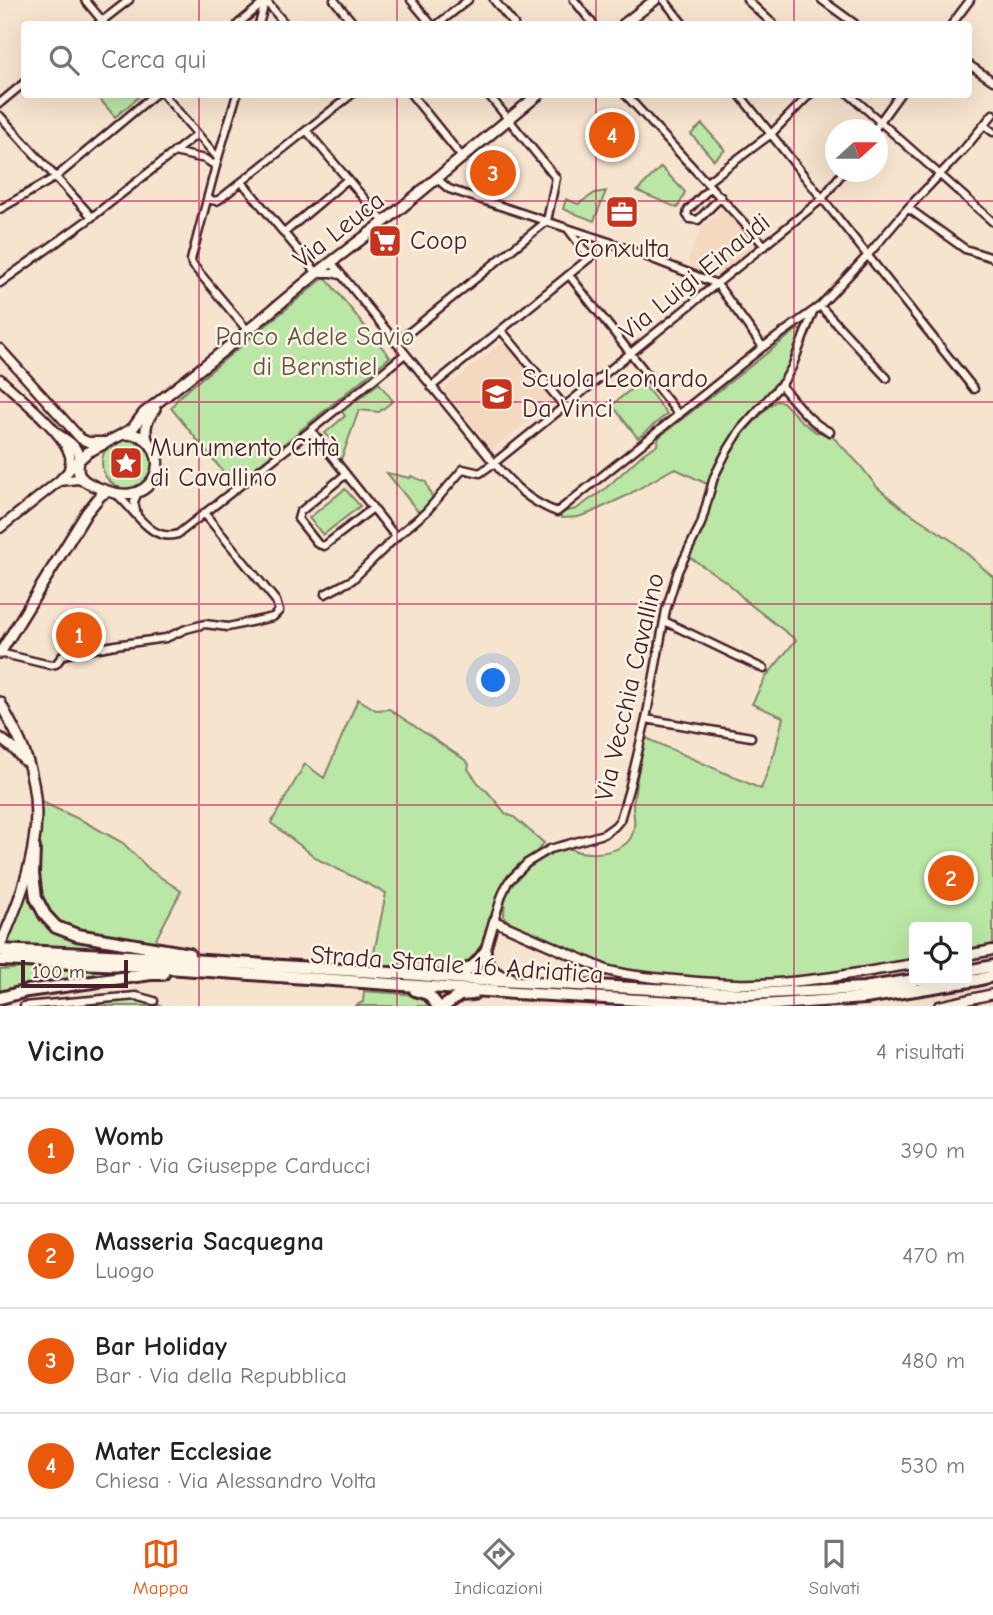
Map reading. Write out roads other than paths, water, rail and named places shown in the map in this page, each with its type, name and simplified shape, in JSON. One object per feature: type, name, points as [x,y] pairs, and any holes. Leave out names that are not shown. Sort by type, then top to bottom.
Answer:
[{"type":"highway","points":[[0,998],[27,991],[151,974],[211,974],[219,967],[212,958],[77,934],[56,927],[45,915],[36,898],[34,848]]},
{"type":"highway","name":"Strada Statale 16 Adriatica","points":[[0,948],[34,956],[748,994],[864,988],[909,981]]},
{"type":"highway","points":[[406,974],[415,971],[463,972],[476,964],[485,951]]},
{"type":"highway","points":[[485,951],[490,967],[505,978],[546,980],[565,985]]},
{"type":"highway","name":"Strada Statale 16 Adriatica","points":[[0,960],[34,956]]},
{"type":"highway","points":[[972,970],[993,966]]},
{"type":"highway","name":"Strada Statale 16 Adriatica","points":[[219,967],[516,993],[747,1006],[865,998],[993,976]]},
{"type":"highway","points":[[357,981],[370,986],[422,992],[438,1006]]},
{"type":"highway","points":[[444,1006],[460,995],[503,996],[516,993]]},
{"type":"main road","points":[[628,21],[655,0]]},
{"type":"main road","name":"Via Leuca","points":[[123,434],[133,428],[144,413],[384,222],[534,98]]},
{"type":"main road","name":"Via Leuca","points":[[147,439],[146,423],[165,397]]},
{"type":"main road","points":[[123,434],[139,435],[147,439],[158,463],[157,472],[149,484],[131,494],[112,492],[89,484],[78,471],[79,460],[88,452],[123,434]]},
{"type":"main road","points":[[88,512],[92,497],[89,484]]},
{"type":"main road","points":[[0,653],[88,512],[101,495],[112,492]]},
{"type":"main road","points":[[0,702],[24,752],[33,781],[36,817],[34,848],[21,894],[0,948]]},
{"type":"main road","points":[[0,738],[22,756],[33,781]]},
{"type":"street","points":[[85,0],[101,21]]},
{"type":"street","points":[[104,21],[129,0]]},
{"type":"street","points":[[242,21],[266,0]]},
{"type":"street","points":[[259,21],[266,0]]},
{"type":"street","points":[[266,0],[283,21]]},
{"type":"street","points":[[334,0],[352,21]]},
{"type":"street","points":[[411,0],[428,21]]},
{"type":"street","points":[[442,21],[468,0]]},
{"type":"street","points":[[494,0],[512,21]]},
{"type":"street","points":[[574,0],[591,21]]},
{"type":"street","points":[[664,0],[682,21]]},
{"type":"street","points":[[747,0],[770,21]]},
{"type":"street","points":[[822,0],[851,21]]},
{"type":"street","points":[[954,21],[970,0]]},
{"type":"street","points":[[972,67],[993,81]]},
{"type":"street","points":[[0,103],[21,86]]},
{"type":"street","points":[[0,209],[56,177],[150,98]]},
{"type":"street","points":[[166,98],[217,162]]},
{"type":"street","points":[[236,98],[191,260],[248,331]]},
{"type":"street","points":[[207,199],[220,200],[307,131],[342,98]]},
{"type":"street","points":[[414,98],[462,157]]},
{"type":"street","points":[[396,343],[547,221],[556,178],[491,98]]},
{"type":"street","points":[[629,98],[765,246]]},
{"type":"street","points":[[743,98],[974,389]]},
{"type":"street","points":[[721,197],[698,220],[690,219],[687,215],[688,210],[709,185],[771,134],[806,98]]},
{"type":"street","points":[[854,98],[878,119]]},
{"type":"street","points":[[881,119],[897,98]]},
{"type":"street","points":[[331,262],[517,490],[545,508],[557,512],[763,347],[820,306],[993,114]]},
{"type":"street","points":[[0,116],[92,217]]},
{"type":"street","points":[[984,125],[993,132]]},
{"type":"street","points":[[888,128],[993,222]]},
{"type":"street","points":[[307,131],[384,222]]},
{"type":"street","points":[[0,283],[92,217],[196,135]]},
{"type":"street","points":[[174,152],[217,162]]},
{"type":"street","points":[[436,178],[449,189],[610,242],[717,284],[763,347]]},
{"type":"street","points":[[284,233],[348,179]]},
{"type":"street","points":[[242,182],[317,273],[332,273],[343,277]]},
{"type":"street","name":"Via Luigi Einaudi","points":[[494,463],[822,200],[836,182]]},
{"type":"street","points":[[908,208],[965,249],[993,258]]},
{"type":"street","points":[[567,228],[590,258]]},
{"type":"street","points":[[431,387],[610,242]]},
{"type":"street","points":[[569,275],[679,415]]},
{"type":"street","points":[[820,306],[887,378]]},
{"type":"street","name":"Via Vecchia Cavallino","points":[[485,951],[502,894],[508,882],[527,863],[550,849],[604,834],[615,826],[623,810],[646,719],[670,593],[701,524],[714,477],[741,429],[781,386],[792,366],[813,311]]},
{"type":"street","points":[[502,330],[565,407]]},
{"type":"street","points":[[0,349],[81,439],[88,442],[107,442]]},
{"type":"street","points":[[112,492],[154,532],[166,536],[178,534],[405,354]]},
{"type":"street","points":[[0,379],[77,449],[79,460],[59,481],[0,528]]},
{"type":"street","points":[[781,386],[812,421],[830,432]]},
{"type":"street","points":[[311,430],[397,537]]},
{"type":"street","points":[[58,434],[71,457],[69,470]]},
{"type":"street","points":[[325,594],[352,580],[426,512],[463,469],[480,473],[494,463]]},
{"type":"street","points":[[346,474],[300,512],[298,519],[311,536],[324,546],[373,508]]},
{"type":"street","points":[[59,481],[78,479],[89,484]]},
{"type":"street","points":[[138,517],[134,502],[141,489]]},
{"type":"street","points":[[0,653],[50,665],[56,664],[63,655],[166,638],[205,624],[228,627],[273,617],[279,611],[276,601],[204,513]]},
{"type":"street","points":[[664,621],[764,669]]},
{"type":"street","points":[[646,719],[751,737]]},
{"type":"street","points":[[494,921],[606,970],[648,978],[755,984],[799,981],[909,965]]},
{"type":"street","points":[[972,954],[993,950]]},
{"type":"street","points":[[939,1006],[993,995]]},
{"type":"street","points":[[24,1006],[136,996],[153,1000]]},
{"type":"place","name":"Mater Ecclesiae","points":[[612,135]]},
{"type":"place","name":"Bar Holiday","points":[[493,173]]},
{"type":"place","name":"Conxulta","points":[[622,212]]},
{"type":"place","name":"Coop","points":[[385,241]]},
{"type":"place","name":"Scuola Leonardo Da Vinci","points":[[497,394]]},
{"type":"place","name":"Munumento Città di Cavallino","points":[[126,463]]},
{"type":"place","name":"Womb","points":[[79,635]]},
{"type":"place","name":"Masseria Sacquegna","points":[[951,878]]},
{"type":"park label","name":"Parco Adele Savio di Bernstiel","points":[[315,352]]}]
